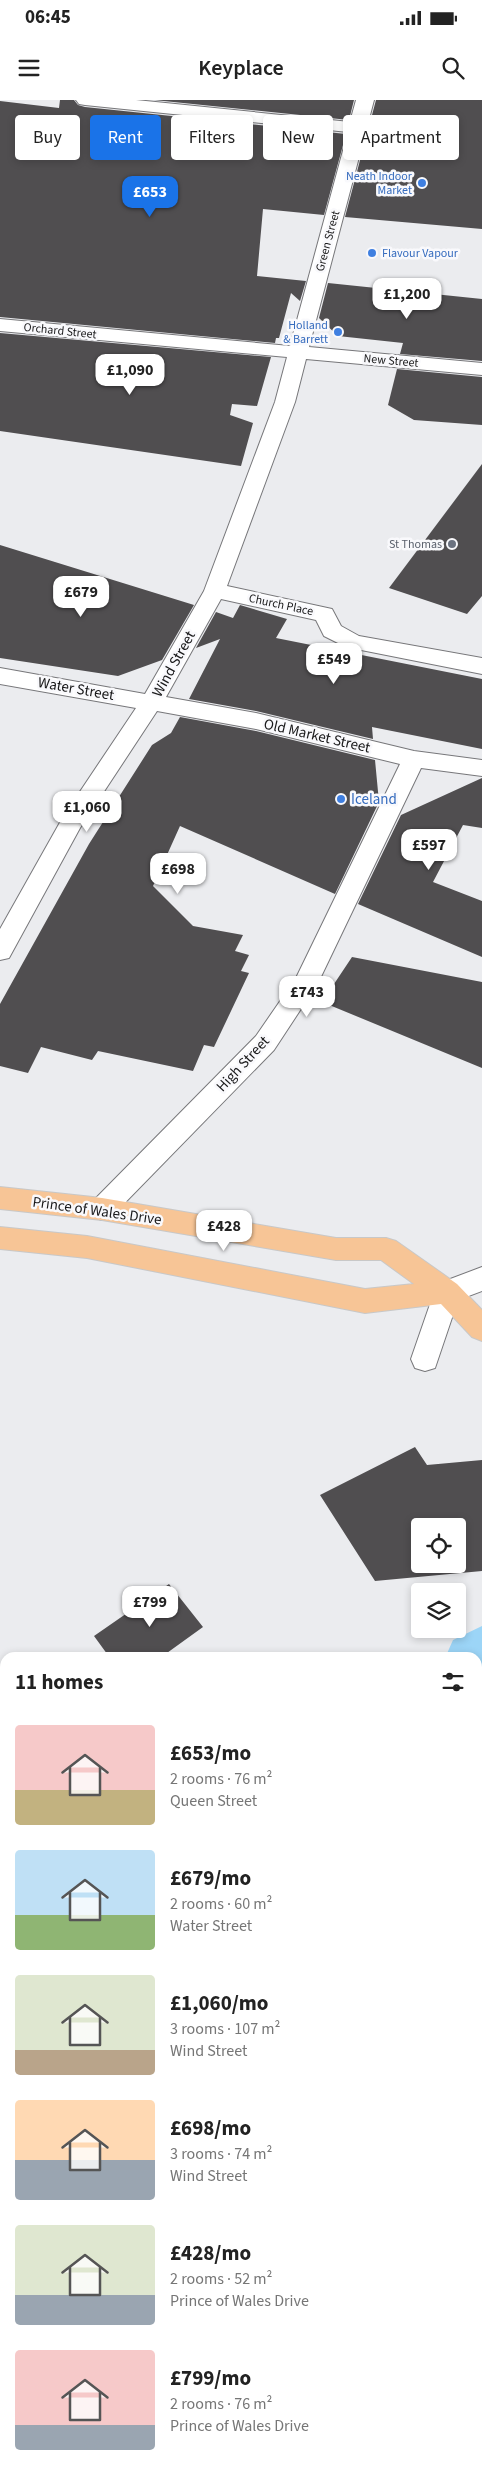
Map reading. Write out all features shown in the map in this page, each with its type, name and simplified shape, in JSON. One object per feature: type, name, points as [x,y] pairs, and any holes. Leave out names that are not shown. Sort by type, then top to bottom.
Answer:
[{"type":"main road","name":"Prince of Wales Drive","points":[[0,1198],[102,1209],[336,1249],[386,1249],[447,1292],[482,1329]]},
{"type":"main road","points":[[0,1238],[87,1247],[365,1302],[447,1292]]},
{"type":"street","points":[[85,100],[343,126]]},
{"type":"street","name":"Green Street","points":[[361,115],[365,100]]},
{"type":"street","name":"Green Street","points":[[300,353],[350,160]]},
{"type":"street","name":"Orchard Street","points":[[0,325],[300,353]]},
{"type":"street","name":"New Street","points":[[300,353],[482,369]]},
{"type":"street","name":"Wind Street","points":[[0,951],[71,823],[152,702],[215,591],[285,402],[300,353]]},
{"type":"street","name":"Church Place","points":[[215,591],[324,614],[332,631],[354,642],[482,666]]},
{"type":"street","name":"Water Street","points":[[0,676],[152,702]]},
{"type":"street","name":"Old Market Street","points":[[152,702],[256,721],[414,758],[482,768]]},
{"type":"street","name":"High Street","points":[[102,1209],[265,1042],[306,983],[414,758]]},
{"type":"street","points":[[425,1359],[447,1292],[482,1278]]},
{"type":"building","points":[[60,100],[74,100],[78,105],[85,107],[171,116],[171,160],[253,160],[253,124],[263,125],[263,160],[333,160],[333,133],[343,134],[343,145],[324,215],[263,209],[257,276],[306,281],[300,301],[291,293],[279,338],[276,338],[275,343],[0,317],[0,101],[59,108]]},
{"type":"building","points":[[154,100],[354,100],[350,115],[343,115],[343,119],[333,118],[333,115],[300,115]]},
{"type":"building","name":"Neath Indoor Market","points":[[376,100],[482,100],[482,229],[345,217],[360,160],[459,160],[459,115],[372,115]]},
{"type":"building","points":[[328,283],[482,299],[482,361],[400,354],[403,343],[338,336],[319,318]]},
{"type":"building","points":[[0,333],[271,357],[257,406],[232,404],[230,415],[253,423],[241,466],[0,431]]},
{"type":"building","points":[[397,369],[482,377],[482,425],[414,420],[388,405]]},
{"type":"building","name":"St Thomas","points":[[482,464],[482,596],[467,614],[389,588]]},
{"type":"building","points":[[0,545],[194,605],[162,660],[118,676],[0,658]]},
{"type":"building","points":[[240,605],[287,619],[276,638],[482,679],[482,749],[372,727],[373,739],[256,711],[189,699],[220,639],[196,648],[216,612],[233,618]]},
{"type":"building","points":[[180,717],[256,731],[375,760],[379,802],[335,894],[180,826],[153,886],[193,926],[243,935],[235,951],[249,955],[241,971],[249,973],[214,1047],[204,1045],[193,1071],[98,1051],[92,1060],[41,1047],[28,1073],[0,1066],[0,1004],[89,844],[152,745],[171,733]]},
{"type":"building","points":[[482,778],[482,828],[463,825],[433,882],[482,901],[482,957],[358,904],[401,815]]},
{"type":"building","points":[[352,957],[482,982],[482,1068],[322,1002]]},
{"type":"building","points":[[415,1447],[427,1465],[482,1460],[482,1571],[466,1572],[466,1518],[411,1518],[411,1573],[461,1573],[375,1581],[320,1495]]},
{"type":"building","points":[[169,1584],[203,1627],[168,1652],[106,1652],[94,1636]]},
{"type":"place","name":"Neath Indoor Market","points":[[422,183]]},
{"type":"place","name":"Flavour Vapour","points":[[372,253]]},
{"type":"place","name":"Holland & Barrett","points":[[338,332]]},
{"type":"place","name":"St Thomas","points":[[452,544]]},
{"type":"place","name":"Iceland","points":[[341,799]]}]
